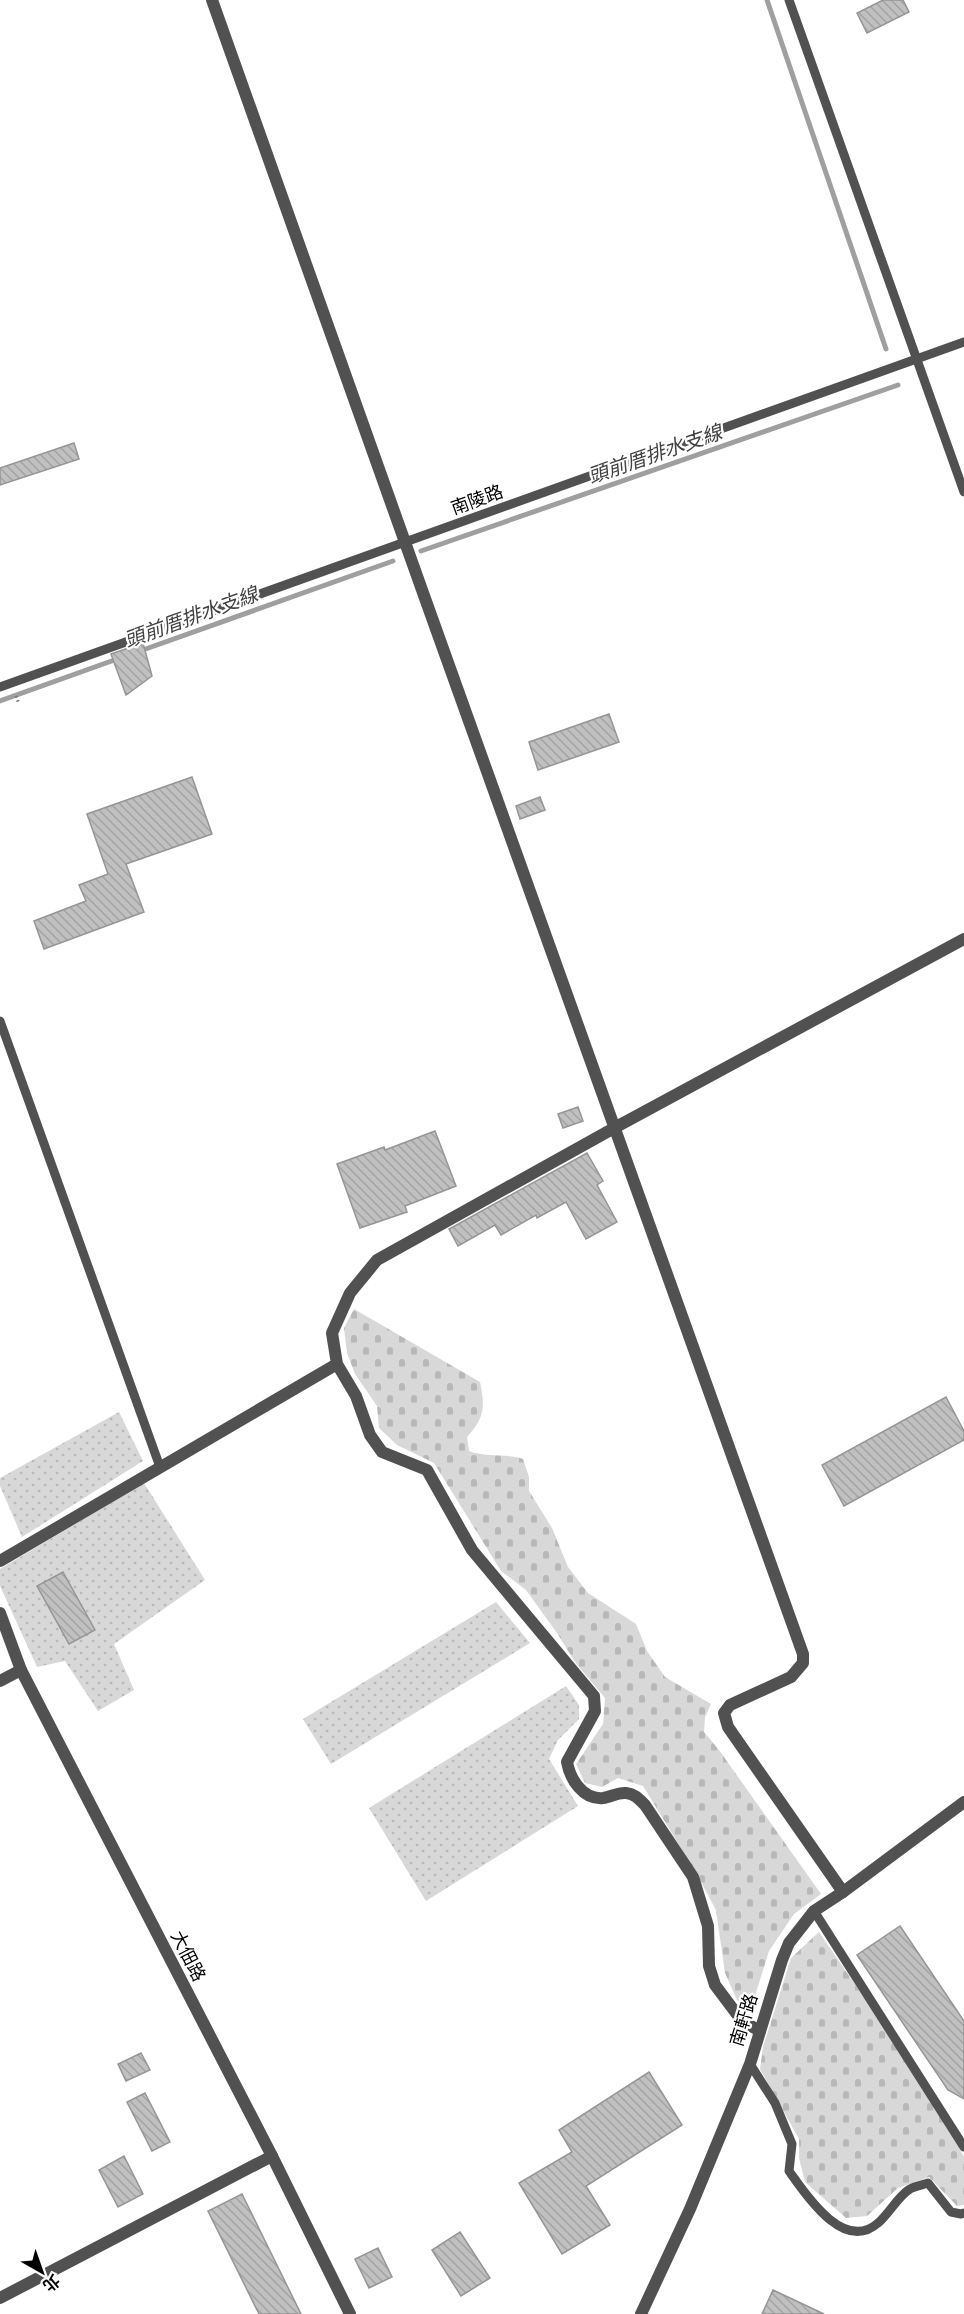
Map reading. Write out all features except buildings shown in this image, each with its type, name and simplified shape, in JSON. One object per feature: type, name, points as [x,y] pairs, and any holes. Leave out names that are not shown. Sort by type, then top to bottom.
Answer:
[{"type":"street","points":[[212,0],[404,543],[616,1127],[803,1654],[803,1663],[791,1677],[730,1705],[724,1713],[728,1727],[843,1892]]},
{"type":"street","points":[[760,2031],[742,2021],[715,1985],[709,1966],[708,1926],[693,1877],[645,1805],[636,1796],[624,1792],[604,1798],[590,1797],[569,1774],[567,1762],[595,1711],[594,1696],[472,1550],[427,1470],[382,1452],[370,1436],[356,1396],[337,1364],[332,1333],[350,1293],[377,1260],[616,1127],[964,939]]},
{"type":"street","points":[[0,1561],[337,1364]]},
{"type":"street","name":"大佃路","points":[[0,1613],[21,1670],[272,2156],[350,2314]]},
{"type":"street","points":[[0,1680],[21,1670]]},
{"type":"street","name":"南軒路","points":[[641,2314],[690,2209],[750,2064],[789,1943],[814,1911],[964,1802]]},
{"type":"street","points":[[0,2298],[272,2156]]},
{"type":"lane","points":[[789,0],[964,492]]},
{"type":"lane","name":"南陵路","points":[[0,687],[964,342]]},
{"type":"lane","points":[[0,1021],[160,1467]]},
{"type":"lane","points":[[814,1911],[964,2147]]},
{"type":"lane","points":[[750,2064],[775,2103],[792,2144],[789,2171],[815,2207],[837,2225],[865,2232],[878,2224],[909,2189],[928,2183],[951,2212],[964,2213]]},
{"type":"green space","points":[[354,1309],[480,1382],[483,1405],[477,1424],[467,1437],[469,1451],[523,1459],[529,1477],[529,1491],[552,1528],[568,1567],[588,1593],[636,1624],[647,1651],[665,1677],[711,1704],[705,1717],[704,1732],[821,1894],[794,1914],[769,1951],[750,2012],[737,2000],[725,1973],[716,1910],[643,1786],[618,1778],[602,1787],[585,1783],[576,1764],[603,1724],[605,1698],[575,1662],[526,1590],[501,1571],[434,1463],[397,1445],[379,1428],[377,1406],[355,1374],[347,1353],[344,1328]]},
{"type":"green space","points":[[119,1412],[143,1461],[22,1537],[0,1486],[0,1478]]},
{"type":"green space","points":[[144,1483],[205,1580],[114,1644],[134,1690],[98,1711],[65,1661],[37,1667],[0,1586],[0,1569]],"holes":[[[63,1572],[94,1630],[38,1586]]]},
{"type":"green space","points":[[496,1602],[530,1643],[331,1764],[303,1719]]},
{"type":"green space","points":[[566,1686],[579,1705],[579,1719],[558,1740],[549,1759],[578,1806],[426,1901],[369,1808]]},
{"type":"green space","points":[[819,1932],[939,2107],[964,2157],[964,2205],[957,2206],[929,2177],[898,2188],[867,2216],[846,2218],[805,2182],[799,2158],[799,2139],[760,2069],[763,2047],[791,1958]]},
{"type":"waterway","name":"頭前厝排水支線","points":[[767,0],[886,349]]},
{"type":"waterway","name":"頭前厝排水支線","points":[[421,551],[898,385]]},
{"type":"waterway","name":"頭前厝排水支線","points":[[140,651],[393,561]]},
{"type":"waterway","name":"頭前厝排水支線","points":[[0,701],[120,658]]}]
